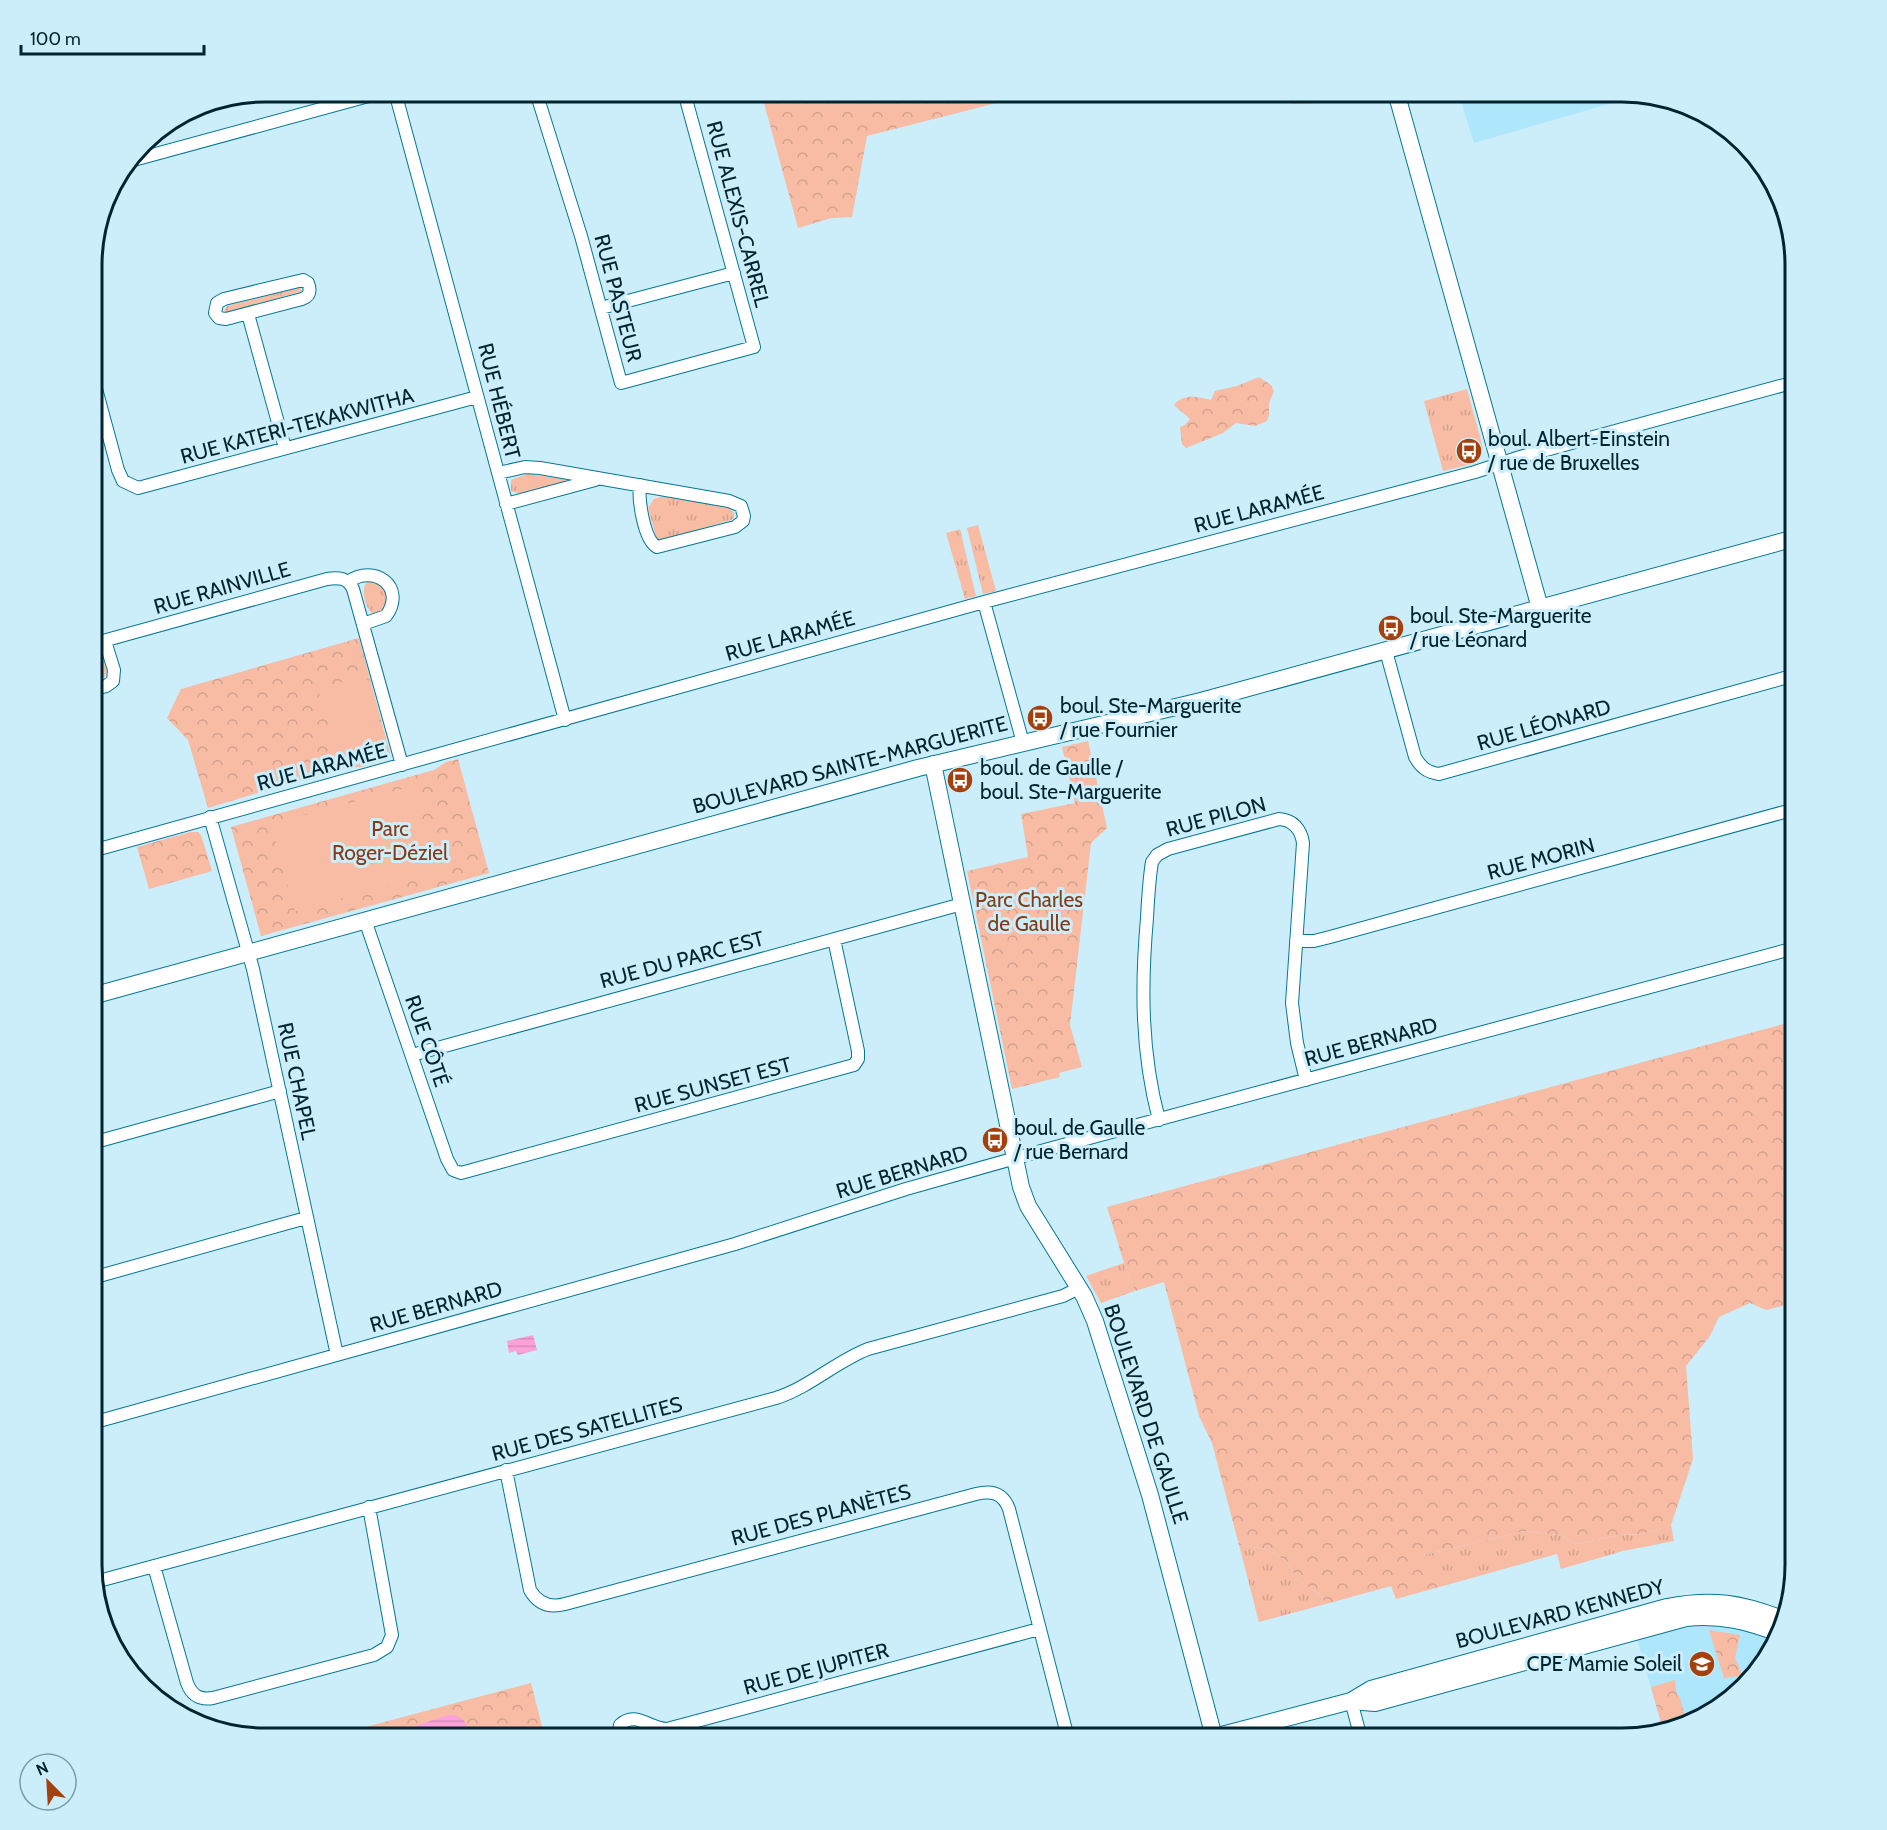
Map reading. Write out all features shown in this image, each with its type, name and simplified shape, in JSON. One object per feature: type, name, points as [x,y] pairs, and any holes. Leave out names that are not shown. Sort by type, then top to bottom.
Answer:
[{"type":"street","points":[[141,158],[346,102]]},
{"type":"street","name":"RUE HÉBERT","points":[[398,102],[566,720]]},
{"type":"street","name":"RUE PASTEUR","points":[[539,102],[581,236],[621,383],[754,347]]},
{"type":"street","name":"RUE ALEXIS-CARREL","points":[[687,102],[754,347]]},
{"type":"street","points":[[1399,102],[1540,608]]},
{"type":"street","points":[[601,308],[734,273]]},
{"type":"street","points":[[303,280],[308,283],[309,295],[302,300],[248,314],[222,320],[217,316],[215,306],[224,299],[294,281],[303,280]]},
{"type":"street","points":[[248,314],[285,448]]},
{"type":"street","name":"RUE LARAMÉE","points":[[102,848],[984,602],[1785,385]]},
{"type":"street","name":"RUE KATERI-TEKAKWITHA","points":[[102,411],[120,476],[128,484],[138,488],[477,397]]},
{"type":"street","points":[[498,473],[532,467],[640,485],[736,502],[743,511],[743,521],[735,527],[657,547],[650,540],[640,505],[640,485]]},
{"type":"street","points":[[506,504],[599,479]]},
{"type":"street","name":"BOULEVARD SAINTE-MARGUERITE","points":[[102,993],[933,764],[1201,702],[1785,541]]},
{"type":"street","name":"RUE RAINVILLE","points":[[102,642],[327,579],[342,578],[348,582],[355,577],[367,574],[382,579],[391,588],[393,602],[386,616],[363,624]]},
{"type":"street","points":[[348,582],[353,590],[402,765]]},
{"type":"street","points":[[984,602],[1023,743]]},
{"type":"street","points":[[102,687],[113,681],[114,670],[105,641]]},
{"type":"street","name":"RUE LÉONARD","points":[[1386,651],[1415,757],[1427,772],[1438,774],[1785,681]]},
{"type":"street","name":"BOULEVARD DE GAULLE","points":[[933,764],[1021,1187],[1028,1206],[1079,1288],[1099,1333],[1150,1495],[1210,1728]]},
{"type":"street","name":"RUE MORIN","points":[[1296,941],[1322,939],[1785,812]]},
{"type":"street","name":"RUE CHAPEL","points":[[210,817],[248,952],[337,1355]]},
{"type":"street","name":"RUE PILON","points":[[1159,1120],[1146,1059],[1142,1015],[1143,960],[1151,868],[1154,858],[1168,849],[1272,820],[1291,822],[1300,832],[1303,850],[1292,990],[1293,1016],[1306,1080]]},
{"type":"street","name":"RUE DU PARC EST","points":[[412,1055],[962,904]]},
{"type":"street","name":"RUE CÔTÉ","points":[[365,920],[447,1158],[456,1172]]},
{"type":"street","name":"RUE SUNSET EST","points":[[456,1172],[470,1172],[854,1065],[858,1059],[858,1052],[834,939]]},
{"type":"street","name":"RUE BERNARD","points":[[102,1420],[743,1242],[896,1192],[1015,1158],[1785,951]]},
{"type":"street","points":[[102,1140],[280,1091]]},
{"type":"street","points":[[102,1275],[306,1218]]},
{"type":"street","name":"RUE DES SATELLITES","points":[[103,1580],[776,1398],[811,1383],[842,1361],[868,1349],[1062,1296],[1079,1288]]},
{"type":"street","name":"RUE DES PLANÈTES","points":[[506,1470],[530,1590],[541,1603],[552,1606],[976,1494],[996,1493],[1003,1498],[1008,1509],[1065,1728]]},
{"type":"street","points":[[154,1566],[187,1683],[191,1692],[199,1698],[213,1698],[362,1658],[382,1652],[390,1643],[392,1635],[369,1507]]},
{"type":"street","name":"BOULEVARD KENNEDY","points":[[1250,1728],[1351,1701],[1371,1689],[1683,1604],[1714,1602],[1746,1606],[1776,1617]]},
{"type":"street","name":"BOULEVARD KENNEDY","points":[[1351,1701],[1375,1703],[1686,1618],[1710,1617],[1742,1620],[1771,1630]]},
{"type":"street","name":"RUE DE JUPITER","points":[[668,1728],[1039,1629]]},
{"type":"street","points":[[1351,1701],[1359,1728]]},
{"type":"street","name":"RUE DE JUPITER","points":[[620,1728],[620,1725],[629,1719],[639,1720],[659,1728]]},
{"type":"shaded area","points":[[1461,102],[1615,102],[1474,143]]},
{"type":"shaded area","points":[[533,1335],[537,1350],[518,1355],[516,1351],[509,1353],[507,1341]]},
{"type":"shaded area","name":"CPE Mamie Soleil","points":[[1704,1625],[1747,1631],[1768,1637],[1758,1656],[1730,1688],[1713,1701],[1685,1716],[1661,1723],[1637,1639],[1667,1630]]},
{"type":"shaded area","points":[[453,1715],[461,1718],[467,1728],[415,1728],[418,1725]]},
{"type":"green space","points":[[764,102],[1001,102],[867,136],[852,217],[831,218],[798,228]]},
{"type":"green space","points":[[1284,102],[1351,102],[1292,104]]},
{"type":"green space","points":[[296,288],[302,291],[227,313],[224,311],[227,306]]},
{"type":"green space","points":[[1259,377],[1271,385],[1274,391],[1269,403],[1267,421],[1255,426],[1236,423],[1223,433],[1186,448],[1182,444],[1180,427],[1190,419],[1174,405],[1178,401],[1186,397],[1211,400],[1215,391],[1237,386]]},
{"type":"green space","points":[[1467,389],[1483,448],[1472,464],[1443,471],[1424,401]]},
{"type":"green space","points":[[527,474],[565,479],[565,481],[520,494],[511,491],[511,480]]},
{"type":"green space","points":[[664,496],[730,508],[734,513],[734,519],[659,541],[648,508],[654,499]]},
{"type":"green space","points":[[978,525],[996,591],[983,594],[967,528]]},
{"type":"green space","points":[[960,529],[976,596],[965,599],[946,533]]},
{"type":"green space","points":[[370,581],[382,587],[387,598],[384,608],[373,614],[364,595],[366,583]]},
{"type":"green space","name":"Parc Roger-Déziel","points":[[359,638],[390,753],[387,760],[362,767],[341,768],[208,808],[188,740],[167,718],[181,689]]},
{"type":"green space","points":[[102,658],[107,671],[102,679]]},
{"type":"green space","points":[[366,675],[388,753],[340,766],[318,689]]},
{"type":"green space","name":"Parc Charles de Gaulle","points":[[1088,741],[1107,828],[1091,843],[1070,1025],[1082,1067],[1059,1073],[1060,1077],[1012,1089],[967,871],[1028,857],[1021,814],[1075,803],[1062,747]]},
{"type":"green space","name":"Parc Roger-Déziel","points":[[458,759],[489,873],[261,936],[231,827],[434,770],[446,762]]},
{"type":"green space","points":[[413,786],[436,873],[295,911],[271,824]]},
{"type":"green space","points":[[190,832],[198,832],[201,835],[212,871],[149,889],[137,847]]},
{"type":"green space","points":[[1785,1024],[1785,1305],[1766,1310],[1750,1303],[1719,1317],[1710,1336],[1686,1366],[1693,1459],[1671,1525],[1643,1534],[1619,1535],[1577,1544],[1558,1535],[1525,1531],[1423,1555],[1424,1567],[1461,1581],[1396,1599],[1391,1586],[1326,1604],[1318,1593],[1299,1581],[1285,1560],[1266,1549],[1239,1545],[1212,1443],[1199,1416],[1164,1282],[1135,1291],[1107,1207]]},
{"type":"green space","points":[[1124,1263],[1135,1291],[1101,1303],[1086,1276]]},
{"type":"green space","points":[[1671,1525],[1674,1541],[1623,1551],[1561,1569],[1557,1554],[1461,1581],[1423,1567],[1423,1555],[1525,1531],[1558,1535],[1577,1544],[1619,1535],[1643,1534]]},
{"type":"green space","points":[[1239,1545],[1266,1549],[1285,1560],[1299,1581],[1318,1593],[1326,1604],[1259,1622]]},
{"type":"green space","points":[[1709,1630],[1740,1635],[1735,1658],[1742,1674],[1724,1678]]},
{"type":"green space","points":[[1675,1680],[1677,1696],[1679,1695],[1685,1716],[1661,1723],[1651,1687]]},
{"type":"green space","points":[[531,1683],[542,1728],[362,1728]]},
{"type":"place","name":"boul. Albert-Einstein / rue de Bruxelles","points":[[1469,451]]},
{"type":"place","name":"boul. Ste-Marguerite / rue Léonard","points":[[1391,628]]},
{"type":"place","name":"boul. Ste-Marguerite / rue Fournier","points":[[1040,718]]},
{"type":"place","name":"boul. de Gaulle / boul. Ste-Marguerite","points":[[960,780]]},
{"type":"place","name":"boul. de Gaulle / rue Bernard","points":[[995,1140]]},
{"type":"place","name":"CPE Mamie Soleil","points":[[1702,1664]]}]
